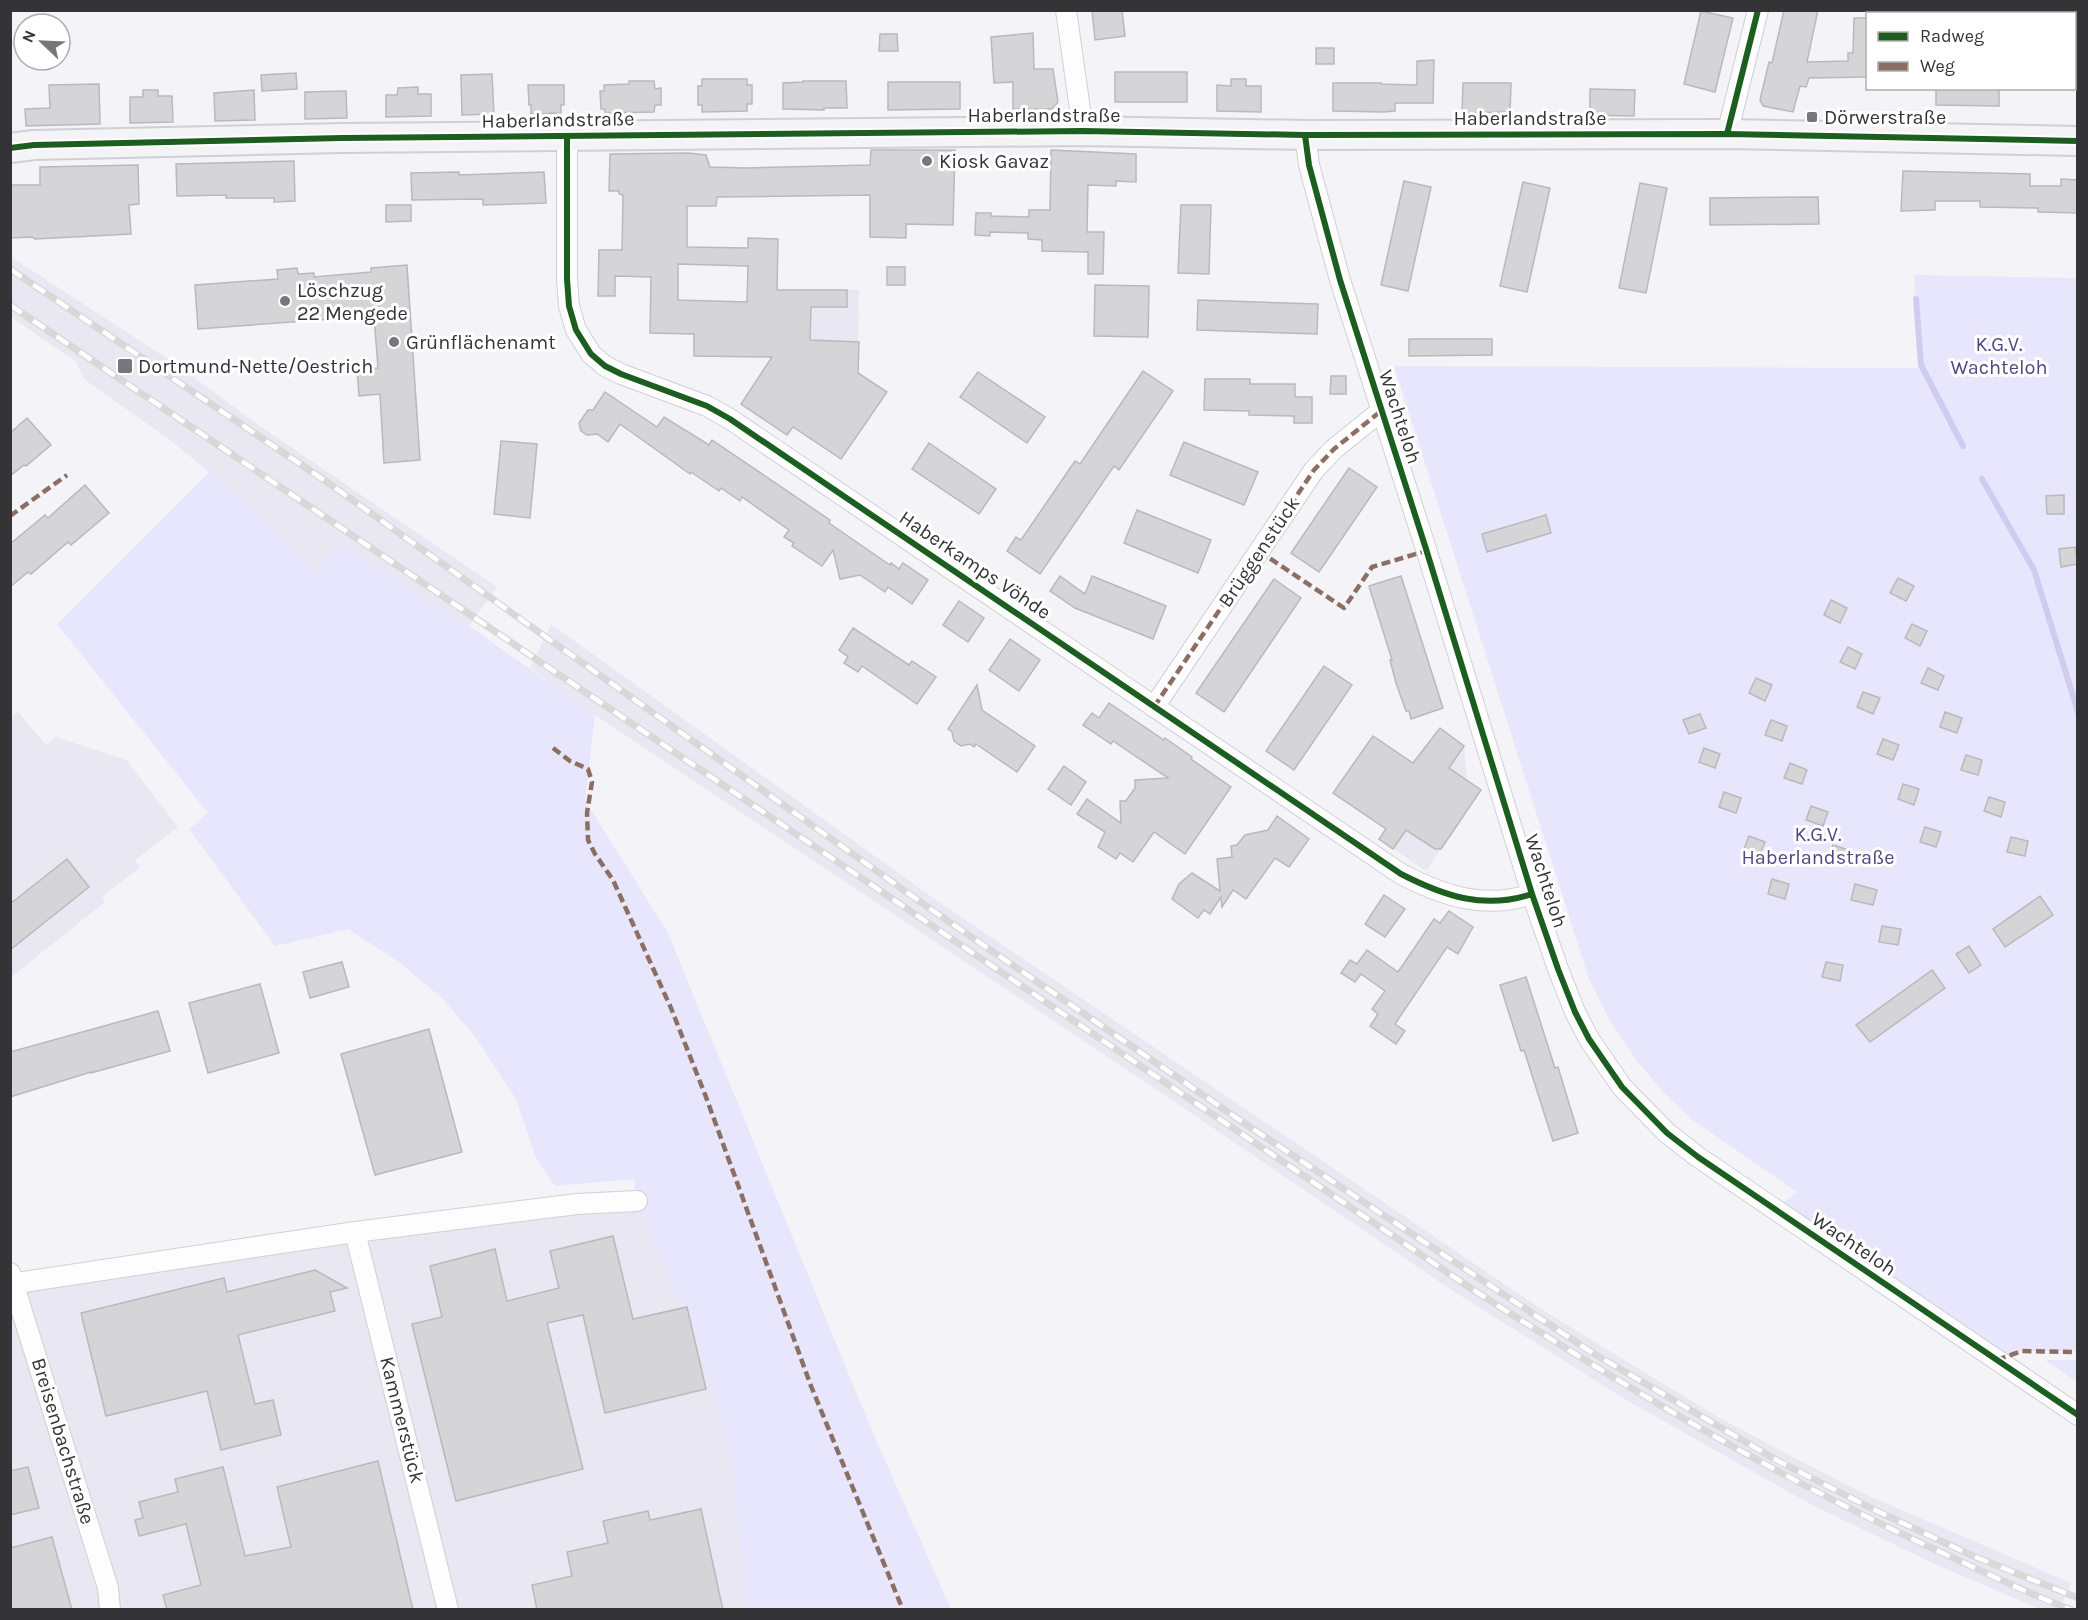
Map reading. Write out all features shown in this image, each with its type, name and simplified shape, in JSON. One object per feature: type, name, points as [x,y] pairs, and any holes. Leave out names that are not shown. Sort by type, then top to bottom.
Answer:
[{"type":"street","points":[[1066,10],[1083,131]]},
{"type":"street","points":[[1727,134],[1758,10]]},
{"type":"street","name":"Haberlandstraße","points":[[10,148],[34,145],[292,139],[1083,131],[1305,135],[1727,134],[2078,141]]},
{"type":"street","name":"Wachteloh","points":[[1305,135],[1309,165],[1340,280],[1532,894],[1562,980],[1588,1039],[1622,1087],[1667,1133],[1698,1157],[2078,1415]]},
{"type":"street","name":"Haberkamps Vöhde","points":[[567,136],[568,297],[576,330],[591,354],[605,366],[686,397],[730,419],[1373,856],[1427,887],[1459,898],[1498,902],[1515,900],[1532,894]]},
{"type":"street","name":"Brüggenstück","points":[[1154,707],[1314,470],[1334,448],[1381,411]]},
{"type":"street","points":[[12,1280],[355,1232],[577,1204],[637,1201]]},
{"type":"street","name":"Kammerstück","points":[[355,1232],[448,1610]]},
{"type":"street","name":"Breisenbachstraße","points":[[12,1280],[108,1588],[110,1610]]},
{"type":"shaded area","points":[[10,256],[177,365],[257,424],[497,587],[469,626],[340,543],[328,558],[375,605],[422,659],[463,717],[508,791],[544,859],[583,951],[671,1183],[747,1371],[777,1458],[791,1531],[801,1609],[782,1609],[780,1543],[762,1474],[611,1071],[522,863],[477,778],[436,714],[397,660],[353,607],[318,571],[258,513],[169,439],[85,380],[76,362],[11,317]]},
{"type":"shaded area","points":[[795,290],[859,290],[858,358],[793,358]]},
{"type":"shaded area","points":[[551,624],[936,900],[1546,1312],[1716,1416],[1785,1453],[1871,1497],[2071,1583],[2060,1609],[2040,1609],[1937,1565],[1812,1505],[1628,1401],[1450,1289],[1157,1090],[595,715],[530,668]]},
{"type":"shaded area","points":[[18,712],[46,745],[56,737],[126,760],[178,827],[135,860],[140,867],[102,897],[105,902],[11,977],[10,718]]},
{"type":"shaded area","points":[[1450,736],[1464,746],[1467,781],[1481,790],[1426,871],[1379,839]]},
{"type":"shaded area","points":[[637,1201],[701,1354],[732,1459],[746,1609],[11,1609],[10,1284]]},
{"type":"green space","name":"K.G.V. Haberlandstraße","points":[[1914,275],[2077,278],[2077,1351],[2022,1351],[1997,1360],[1774,1210],[1797,1192],[1694,1121],[1664,1093],[1638,1062],[1611,1023],[1589,979],[1394,366],[1920,368]]},
{"type":"green space","points":[[209,472],[258,513],[317,571],[340,543],[469,626],[595,715],[585,800],[668,933],[872,1431],[951,1609],[746,1609],[732,1459],[701,1354],[637,1201],[634,1179],[555,1186],[536,1158],[516,1099],[475,1037],[443,999],[399,962],[348,929],[275,946],[189,829],[208,813],[57,624]]},
{"type":"green space","points":[[2045,1360],[2077,1360],[2077,1382]]},
{"type":"building","points":[[1092,10],[1122,10],[1125,36],[1095,40]]},
{"type":"building","points":[[1784,10],[1818,10],[1807,62],[1848,61],[1848,53],[1853,53],[1854,18],[1866,18],[1866,77],[1809,78],[1806,87],[1800,86],[1793,112],[1763,106],[1760,100],[1769,62],[1772,63]]},
{"type":"building","points":[[1701,11],[1733,18],[1715,92],[1684,84]]},
{"type":"building","points":[[1033,33],[1034,69],[1053,69],[1058,102],[1052,109],[1013,109],[1013,82],[994,83],[991,37]]},
{"type":"building","points":[[880,34],[897,34],[898,51],[879,51]]},
{"type":"building","points":[[1316,48],[1334,48],[1334,64],[1316,64]]},
{"type":"building","points":[[1434,60],[1433,103],[1395,103],[1395,111],[1384,112],[1333,111],[1333,83],[1417,85],[1417,61]]},
{"type":"building","points":[[1115,72],[1187,72],[1187,102],[1115,102]]},
{"type":"building","points":[[296,73],[297,89],[262,91],[261,75]]},
{"type":"building","points":[[492,74],[494,114],[462,115],[461,75]]},
{"type":"building","points":[[702,79],[747,79],[747,85],[752,85],[752,104],[747,104],[747,111],[702,112],[702,105],[698,105],[698,86],[702,86]]},
{"type":"building","points":[[1231,79],[1246,79],[1246,86],[1261,86],[1261,112],[1217,111],[1217,85],[1231,86]]},
{"type":"building","points":[[629,81],[654,81],[655,89],[661,88],[661,105],[655,105],[654,112],[605,113],[605,109],[601,109],[600,91],[604,91],[604,85],[629,84]]},
{"type":"building","points":[[846,81],[847,108],[783,109],[783,83]]},
{"type":"building","points":[[888,82],[960,82],[960,109],[888,110]]},
{"type":"building","points":[[1463,83],[1511,83],[1510,112],[1462,113]]},
{"type":"building","points":[[99,84],[100,124],[26,126],[25,109],[50,108],[49,85]]},
{"type":"building","points":[[528,85],[564,85],[564,105],[561,105],[561,113],[531,114]]},
{"type":"building","points":[[418,87],[418,94],[431,94],[431,116],[386,117],[386,95],[397,95],[398,88]]},
{"type":"building","points":[[1590,89],[1635,90],[1634,116],[1590,115]]},
{"type":"building","points":[[143,90],[158,90],[158,96],[172,96],[173,122],[130,123],[130,97],[143,97]]},
{"type":"building","points":[[254,90],[255,120],[215,121],[214,93]]},
{"type":"building","points":[[1936,90],[1999,90],[1999,106],[1936,105]]},
{"type":"building","points":[[346,91],[347,118],[305,119],[305,92]]},
{"type":"building","points":[[871,150],[955,150],[953,225],[906,224],[906,238],[870,237],[870,195],[717,197],[716,206],[687,206],[687,247],[748,248],[748,238],[778,239],[777,290],[847,290],[847,307],[811,307],[810,340],[859,342],[858,373],[887,392],[841,459],[793,427],[787,435],[741,404],[772,357],[694,356],[694,334],[650,333],[651,277],[615,276],[615,296],[598,296],[599,250],[622,250],[623,195],[619,194],[619,191],[609,191],[610,154],[688,153],[706,155],[710,167],[870,165]],"holes":[[[678,264],[748,266],[747,302],[678,300]]]},
{"type":"building","points":[[1051,150],[1136,154],[1136,182],[1116,181],[1116,186],[1088,185],[1087,232],[1104,232],[1103,274],[1088,274],[1088,252],[1042,251],[1042,240],[1028,239],[1028,233],[990,232],[990,236],[975,235],[976,213],[991,213],[991,216],[1029,217],[1029,210],[1050,210]]},
{"type":"building","points":[[294,161],[295,201],[274,202],[274,198],[226,198],[226,195],[177,196],[176,164]]},
{"type":"building","points":[[138,165],[139,204],[129,205],[131,234],[35,239],[32,237],[10,238],[10,185],[40,185],[40,167]]},
{"type":"building","points":[[1903,171],[2030,174],[2030,186],[2061,186],[2061,179],[2078,180],[2078,213],[2038,212],[2038,208],[1980,207],[1980,201],[1935,201],[1935,210],[1901,211]]},
{"type":"building","points":[[459,172],[459,175],[544,172],[546,203],[483,205],[483,199],[412,200],[411,173]]},
{"type":"building","points":[[1404,181],[1431,187],[1408,291],[1381,285]]},
{"type":"building","points":[[1523,182],[1550,188],[1527,292],[1500,286]]},
{"type":"building","points":[[1640,183],[1667,188],[1646,293],[1619,288]]},
{"type":"building","points":[[1818,197],[1819,224],[1710,225],[1710,198]]},
{"type":"building","points":[[386,205],[411,205],[411,221],[386,222]]},
{"type":"building","points":[[1181,205],[1211,205],[1209,274],[1178,273]]},
{"type":"building","points":[[407,265],[420,460],[384,463],[380,394],[359,396],[357,369],[378,368],[374,316],[198,329],[195,285],[278,279],[277,270],[297,268],[298,274],[314,273],[314,277],[371,272],[371,268]]},
{"type":"building","points":[[887,267],[905,267],[905,285],[887,285]]},
{"type":"building","points":[[1095,285],[1149,286],[1148,337],[1094,336]]},
{"type":"building","points":[[1198,300],[1318,304],[1317,334],[1197,330]]},
{"type":"building","points":[[1409,339],[1492,339],[1492,355],[1409,356]]},
{"type":"building","points":[[1143,371],[1173,391],[1119,470],[1114,466],[1040,574],[1007,551],[1016,537],[1021,540],[1075,461],[1080,464]]},
{"type":"building","points":[[978,372],[1045,417],[1027,443],[960,397]]},
{"type":"building","points":[[1331,376],[1346,376],[1346,394],[1330,394]]},
{"type":"building","points":[[1205,379],[1250,379],[1250,384],[1295,384],[1295,397],[1312,397],[1312,423],[1294,423],[1294,416],[1249,415],[1249,411],[1204,410]]},
{"type":"building","points":[[605,392],[657,427],[664,417],[709,445],[712,440],[830,520],[829,523],[890,565],[891,563],[899,569],[903,563],[928,580],[912,604],[888,587],[885,592],[860,575],[840,579],[833,550],[822,566],[792,546],[794,543],[784,537],[789,530],[742,497],[740,501],[721,488],[719,491],[691,472],[690,474],[620,424],[608,442],[597,434],[587,435],[581,431],[579,423],[588,410],[593,410]]},
{"type":"building","points":[[27,418],[51,445],[10,476],[10,433]]},
{"type":"building","points":[[501,441],[537,444],[530,518],[494,514]]},
{"type":"building","points":[[1184,442],[1258,472],[1244,505],[1170,475]]},
{"type":"building","points":[[929,443],[996,489],[979,514],[912,469]]},
{"type":"building","points":[[1349,468],[1377,487],[1319,572],[1291,553]]},
{"type":"building","points":[[85,485],[109,513],[71,545],[68,542],[31,574],[28,572],[10,587],[10,544],[45,515],[48,518]]},
{"type":"building","points":[[2064,495],[2064,514],[2047,514],[2046,496]]},
{"type":"building","points":[[1137,510],[1211,540],[1198,573],[1124,543]]},
{"type":"building","points":[[1546,515],[1551,533],[1487,552],[1482,534]]},
{"type":"building","points":[[2075,547],[2078,564],[2061,567],[2059,549]]},
{"type":"building","points":[[1060,576],[1085,594],[1092,576],[1166,606],[1153,639],[1075,608],[1050,591]]},
{"type":"building","points":[[1401,576],[1443,708],[1411,719],[1396,683],[1390,660],[1392,660],[1369,586]]},
{"type":"building","points":[[1898,578],[1914,586],[1906,601],[1890,593]]},
{"type":"building","points":[[1274,579],[1301,598],[1224,712],[1196,693]]},
{"type":"building","points":[[1831,600],[1847,608],[1840,623],[1824,615]]},
{"type":"building","points":[[959,601],[984,618],[968,642],[943,625]]},
{"type":"building","points":[[1912,624],[1927,631],[1920,646],[1905,638]]},
{"type":"building","points":[[853,628],[909,665],[912,661],[936,677],[917,704],[862,666],[858,672],[844,663],[848,657],[839,650]]},
{"type":"building","points":[[1010,639],[1040,660],[1019,691],[989,670]]},
{"type":"building","points":[[1848,647],[1862,654],[1855,669],[1840,662]]},
{"type":"building","points":[[1324,666],[1352,685],[1294,770],[1266,751]]},
{"type":"building","points":[[1928,668],[1944,676],[1938,690],[1921,683]]},
{"type":"building","points":[[1756,678],[1772,685],[1765,701],[1749,693]]},
{"type":"building","points":[[977,685],[982,710],[1035,746],[1017,772],[976,744],[974,747],[970,744],[961,746],[954,741],[952,732],[948,729]]},
{"type":"building","points":[[1863,692],[1880,698],[1873,714],[1857,707]]},
{"type":"building","points":[[1109,703],[1164,740],[1165,738],[1231,787],[1185,854],[1154,832],[1133,862],[1120,853],[1116,859],[1098,847],[1105,832],[1077,814],[1087,799],[1121,823],[1120,801],[1126,801],[1135,788],[1135,780],[1168,778],[1113,741],[1111,744],[1083,725],[1092,713],[1099,718]]},
{"type":"building","points":[[1945,712],[1962,718],[1957,733],[1940,727]]},
{"type":"building","points":[[1700,714],[1706,728],[1689,734],[1683,720]]},
{"type":"building","points":[[1771,720],[1787,726],[1782,741],[1765,735]]},
{"type":"building","points":[[1440,728],[1464,746],[1449,768],[1481,790],[1441,849],[1435,849],[1406,830],[1393,849],[1379,839],[1386,829],[1333,793],[1373,736],[1413,763]]},
{"type":"building","points":[[1883,739],[1899,745],[1893,760],[1877,754]]},
{"type":"building","points":[[1704,748],[1720,754],[1715,768],[1699,762]]},
{"type":"building","points":[[1966,755],[1982,760],[1978,775],[1961,770]]},
{"type":"building","points":[[1790,763],[1807,770],[1802,784],[1784,778]]},
{"type":"building","points":[[1064,766],[1086,782],[1071,805],[1048,789]]},
{"type":"building","points":[[1903,784],[1919,789],[1914,805],[1898,799]]},
{"type":"building","points":[[1724,792],[1741,798],[1736,813],[1719,807]]},
{"type":"building","points":[[1989,797],[2005,802],[2001,817],[1984,811]]},
{"type":"building","points":[[1811,806],[1828,812],[1823,826],[1806,820]]},
{"type":"building","points":[[1277,816],[1309,839],[1289,867],[1275,858],[1246,899],[1233,890],[1222,907],[1221,897],[1210,914],[1204,910],[1198,918],[1172,899],[1179,884],[1192,873],[1220,891],[1217,859],[1232,857],[1231,846],[1237,845],[1245,835],[1268,830]]},
{"type":"building","points":[[1925,827],[1941,832],[1936,847],[1920,842]]},
{"type":"building","points":[[1749,836],[1765,842],[1759,857],[1743,852]]},
{"type":"building","points":[[2011,837],[2028,841],[2025,856],[2007,852]]},
{"type":"building","points":[[1833,845],[1849,850],[1845,864],[1828,859]]},
{"type":"building","points":[[67,859],[89,887],[10,950],[10,904]]},
{"type":"building","points":[[1772,879],[1789,884],[1785,899],[1768,894]]},
{"type":"building","points":[[1855,884],[1877,890],[1873,905],[1851,900]]},
{"type":"building","points":[[1384,895],[1405,909],[1385,937],[1365,924]]},
{"type":"building","points":[[2040,896],[2053,915],[2005,947],[1993,929]]},
{"type":"building","points":[[1449,911],[1473,927],[1458,954],[1447,947],[1395,1024],[1405,1031],[1396,1044],[1370,1026],[1378,1014],[1372,1009],[1385,991],[1361,974],[1355,982],[1341,973],[1350,960],[1357,964],[1367,950],[1398,972],[1434,919],[1440,923]]},
{"type":"building","points":[[1882,926],[1901,929],[1898,945],[1879,942]]},
{"type":"building","points":[[1969,946],[1981,965],[1969,973],[1956,954]]},
{"type":"building","points":[[342,962],[349,987],[310,998],[303,972]]},
{"type":"building","points":[[1826,962],[1843,965],[1840,981],[1822,977]]},
{"type":"building","points":[[1932,970],[1945,988],[1870,1042],[1856,1025]]},
{"type":"building","points":[[1526,977],[1555,1068],[1558,1067],[1578,1133],[1553,1141],[1524,1050],[1521,1051],[1500,985]]},
{"type":"building","points":[[260,984],[279,1053],[208,1073],[189,1003]]},
{"type":"building","points":[[158,1011],[170,1051],[10,1097],[10,1052]]},
{"type":"building","points":[[429,1029],[462,1152],[375,1175],[341,1054]]},
{"type":"building","points":[[613,1236],[633,1319],[687,1307],[706,1389],[605,1413],[583,1315],[547,1323],[583,1469],[456,1501],[412,1324],[442,1317],[430,1266],[495,1249],[507,1301],[559,1288],[550,1251]]},
{"type":"building","points":[[315,1270],[347,1288],[330,1292],[335,1311],[238,1335],[255,1404],[273,1400],[281,1435],[221,1450],[207,1391],[106,1416],[81,1313],[224,1278],[227,1292]]},
{"type":"building","points":[[378,1461],[413,1610],[167,1610],[163,1595],[201,1585],[186,1524],[139,1536],[135,1520],[143,1518],[139,1502],[178,1492],[175,1479],[223,1467],[245,1556],[291,1547],[277,1487]]},
{"type":"building","points":[[28,1467],[39,1508],[10,1515],[10,1471]]},
{"type":"building","points":[[701,1509],[723,1610],[537,1610],[532,1585],[572,1576],[567,1552],[608,1543],[603,1521],[648,1511],[650,1520]]},
{"type":"building","points":[[52,1537],[72,1610],[10,1610],[10,1548]]},
{"type":"waterway","points":[[1916,299],[1921,365],[1963,446]]},
{"type":"waterway","points":[[1982,479],[2034,570],[2078,712]]},
{"type":"railway","points":[[10,269],[324,480],[929,908],[1247,1125],[1591,1352],[1780,1462],[1877,1511],[1973,1556],[2078,1598]]},
{"type":"railway","points":[[10,305],[1530,1326],[1646,1397],[1764,1464],[1885,1526],[1993,1577],[2072,1610]]},
{"type":"marked path","points":[[1154,707],[1314,470],[1334,449],[1381,411]]},
{"type":"marked path","points":[[10,516],[67,475]]},
{"type":"marked path","points":[[1259,551],[1344,608],[1372,567],[1426,551]]},
{"type":"marked path","points":[[553,748],[570,761],[588,769],[592,782],[587,813],[588,840],[613,880],[671,1008],[706,1097],[811,1386],[903,1610]]},
{"type":"marked path","points":[[1997,1360],[2022,1351],[2078,1352]]},
{"type":"cycle path","points":[[1727,134],[1758,10]]},
{"type":"cycle path","points":[[10,148],[34,145],[342,138],[1083,131],[1305,135],[1727,134],[2078,141]]},
{"type":"cycle path","points":[[1305,135],[1309,165],[1340,280],[1532,894],[1558,969],[1575,1012],[1589,1039],[1622,1087],[1667,1133],[1698,1157],[2078,1415]]},
{"type":"cycle path","points":[[567,136],[569,306],[576,330],[591,354],[605,366],[707,406],[730,419],[1401,874],[1433,889],[1481,901],[1514,899],[1532,894]]},
{"type":"place","name":"Dörwerstraße","points":[[1812,117]]},
{"type":"place","name":"Kiosk Gavaz","points":[[927,161]]},
{"type":"place","name":"Löschzug 22 Mengede","points":[[285,301]]},
{"type":"place","name":"Grünflächenamt","points":[[394,342]]},
{"type":"place","name":"Dortmund-Nette/Oestrich","points":[[125,366]]},
{"type":"park label","name":"K.G.V. Wachteloh","points":[[1999,356]]}]
